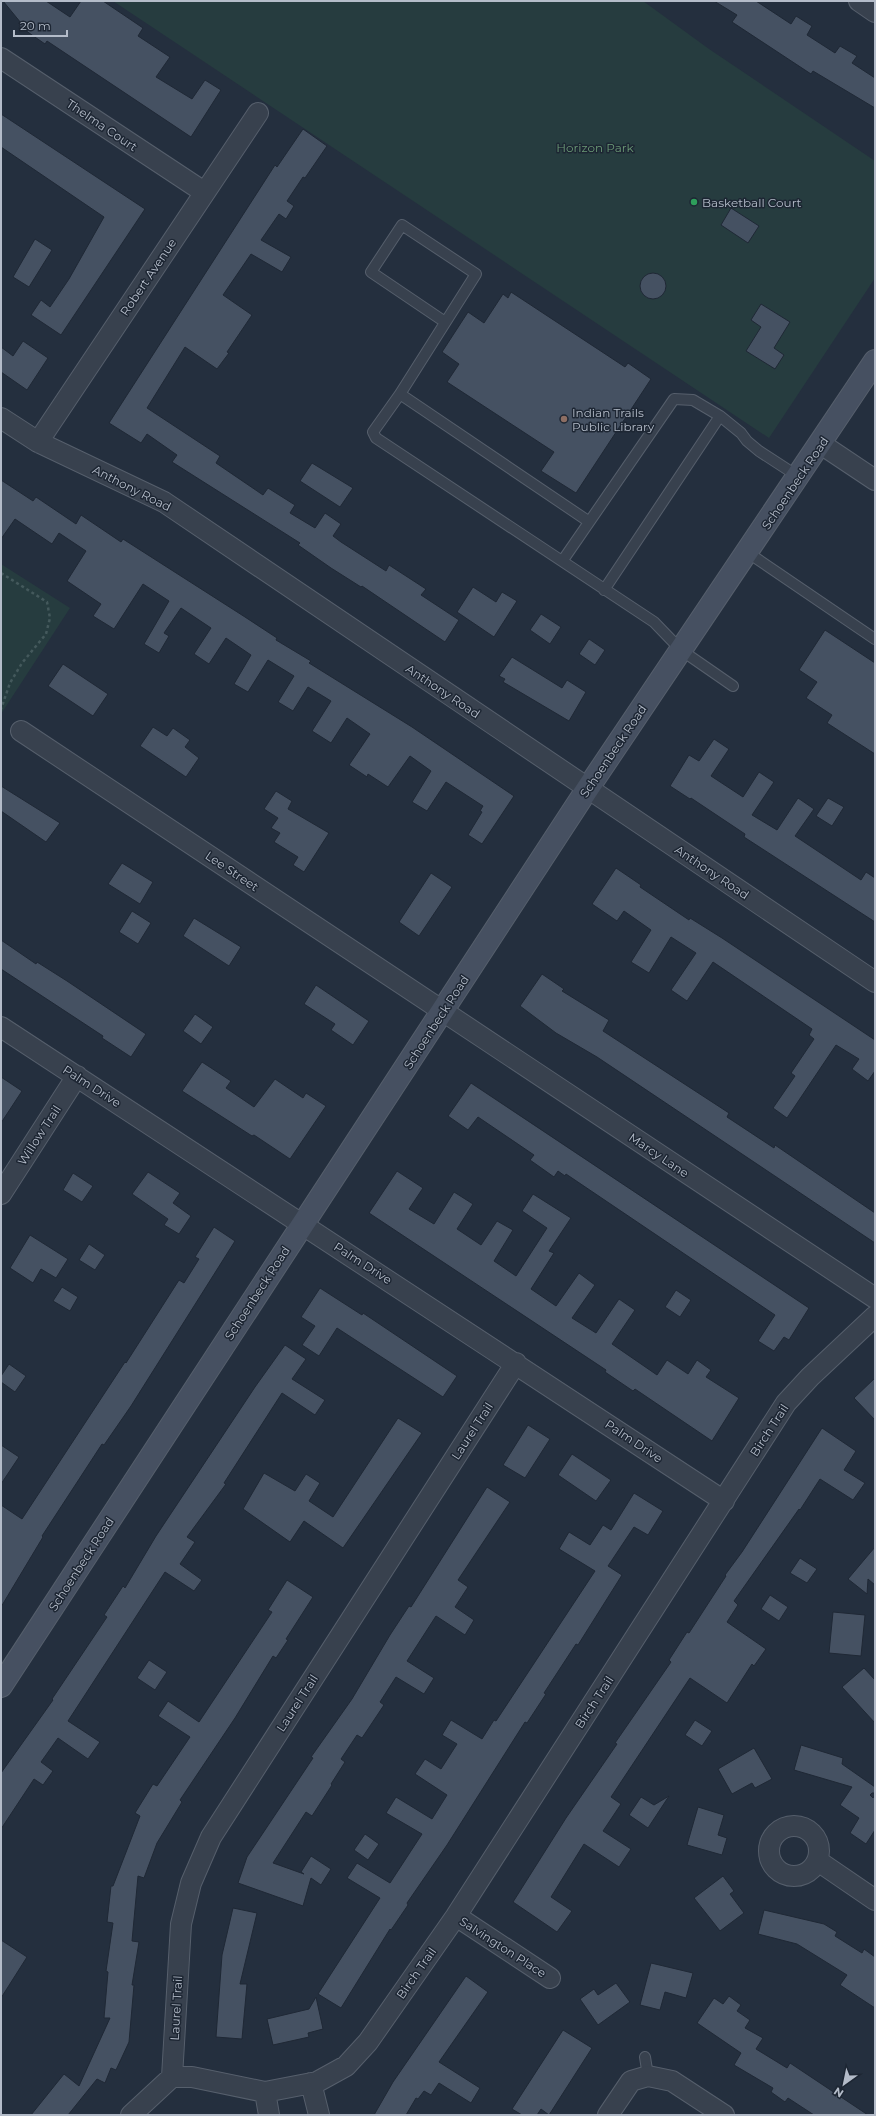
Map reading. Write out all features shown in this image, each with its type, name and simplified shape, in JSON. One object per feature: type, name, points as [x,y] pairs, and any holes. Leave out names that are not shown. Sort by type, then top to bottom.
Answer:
[{"type":"main road","name":"Schoenbeck Road","points":[[1,1686],[588,788],[799,477],[875,361]]},
{"type":"street","points":[[859,1],[875,12]]},
{"type":"street","name":"Thelma Court","points":[[1,58],[204,192]]},
{"type":"street","name":"Robert Avenue","points":[[38,442],[258,113]]},
{"type":"street","name":"Anthony Road","points":[[1,418],[38,442],[164,502],[875,982]]},
{"type":"street","points":[[821,444],[875,480]]},
{"type":"street","name":"Lee Street","points":[[21,731],[443,1011]]},
{"type":"street","name":"Marcy Lane","points":[[443,1011],[875,1298]]},
{"type":"street","name":"Palm Drive","points":[[1,1027],[724,1500]]},
{"type":"street","name":"Willow Trail","points":[[1,1194],[77,1076]]},
{"type":"street","name":"Birch Trail","points":[[172,2077],[192,2077],[265,2092],[311,2083],[346,2066],[368,2042],[456,1916],[786,1403],[810,1376],[875,1316]]},
{"type":"street","name":"Laurel Trail","points":[[172,2077],[181,1924],[191,1883],[211,1837],[516,1363]]},
{"type":"street","points":[[818,1861],[875,1900]]},
{"type":"street","name":"Salvington Place","points":[[456,1916],[550,1978]]},
{"type":"street","points":[[608,2115],[632,2081],[647,2067],[672,2081],[724,2115]]},
{"type":"street","points":[[131,2115],[172,2077]]},
{"type":"street","points":[[311,2083],[319,2115]]},
{"type":"street","points":[[265,2092],[268,2115]]},
{"type":"lane","points":[[446,322],[371,272],[402,225],[476,274],[446,322],[400,394],[373,432],[376,438],[563,560],[604,590],[654,622],[681,650],[733,686]]},
{"type":"lane","points":[[400,394],[588,521]]},
{"type":"lane","points":[[563,560],[588,521],[674,399],[693,400],[720,416],[741,433],[747,441],[759,451],[799,477]]},
{"type":"lane","points":[[604,590],[720,416]]},
{"type":"lane","points":[[748,552],[875,639]]},
{"type":"path","points":[[1,573],[47,602],[50,618],[46,634],[22,663],[10,683],[1,710]]},
{"type":"green space","name":"Horizon Park","points":[[113,1],[643,1],[709,49],[875,161],[875,278],[769,438]]},
{"type":"green space","points":[[1,564],[70,608],[1,714]]},
{"type":"building","points":[[3,1],[46,1],[70,17],[81,1],[103,1],[143,28],[138,36],[170,57],[156,77],[192,99],[205,80],[221,90],[191,137],[47,41],[45,44],[19,26],[21,23]]},
{"type":"building","points":[[714,1],[756,1],[791,24],[796,16],[812,26],[807,35],[835,53],[840,46],[857,56],[852,63],[875,78],[875,108],[813,71],[811,74],[732,22],[737,15]]},
{"type":"building","points":[[1,114],[145,209],[61,335],[31,315],[41,300],[50,307],[69,279],[104,217],[1,147]]},
{"type":"building","points":[[303,129],[327,146],[287,201],[294,206],[286,219],[279,214],[261,240],[291,257],[282,272],[251,254],[223,295],[252,315],[227,352],[229,353],[217,369],[185,347],[147,408],[220,456],[216,463],[263,495],[268,488],[295,505],[290,513],[315,528],[325,513],[341,524],[333,536],[386,571],[389,565],[426,589],[421,595],[459,620],[445,642],[362,586],[361,587],[331,568],[298,545],[300,543],[172,462],[177,455],[147,434],[141,443],[109,423],[275,165],[277,167]]},
{"type":"building","points":[[731,208],[759,226],[748,243],[721,225]]},
{"type":"building","points":[[35,239],[52,250],[29,287],[13,277]]},
{"type":"building","points":[[653,273],[662,277],[666,286],[662,295],[653,299],[644,295],[640,286],[644,277]]},
{"type":"building","name":"Indian Trails Public Library","points":[[511,292],[625,367],[628,363],[651,379],[576,493],[541,471],[554,452],[447,382],[459,364],[442,352],[468,312],[484,323],[503,294],[508,298]]},
{"type":"building","points":[[761,304],[790,322],[774,348],[784,355],[775,369],[746,351],[761,327],[751,320]]},
{"type":"building","points":[[23,341],[48,358],[27,390],[1,372],[1,347],[13,356]]},
{"type":"building","points":[[312,463],[353,488],[340,507],[300,481]]},
{"type":"building","points":[[1,480],[33,501],[36,497],[76,524],[81,515],[121,542],[123,539],[277,638],[276,640],[311,661],[309,663],[412,727],[514,796],[482,844],[468,835],[482,812],[480,811],[483,806],[446,782],[427,811],[412,802],[431,771],[410,756],[388,787],[368,774],[367,777],[349,765],[370,734],[347,718],[331,743],[312,731],[331,701],[308,687],[293,711],[278,702],[294,676],[268,660],[248,692],[234,684],[251,655],[226,638],[209,664],[194,654],[211,628],[181,608],[164,633],[169,636],[159,653],[144,644],[169,601],[143,584],[114,629],[93,616],[101,604],[67,581],[86,551],[59,533],[52,544],[15,519],[1,539]]},
{"type":"building","points":[[473,587],[496,602],[502,592],[517,601],[494,637],[457,612]]},
{"type":"building","points":[[541,614],[561,627],[550,644],[530,630]]},
{"type":"building","points":[[825,630],[875,663],[875,754],[827,723],[832,715],[806,698],[817,682],[799,670]]},
{"type":"building","points":[[589,639],[605,650],[595,665],[579,654]]},
{"type":"building","points":[[512,657],[562,688],[567,680],[586,692],[569,721],[503,682],[505,679],[499,676]]},
{"type":"building","points":[[63,664],[108,694],[93,716],[48,686]]},
{"type":"building","points":[[153,727],[167,736],[173,728],[190,740],[185,747],[199,758],[186,777],[140,746]]},
{"type":"building","points":[[714,739],[729,749],[711,776],[743,797],[759,772],[774,782],[752,815],[777,830],[798,798],[814,809],[795,836],[861,880],[866,872],[875,878],[875,922],[744,837],[745,834],[691,798],[690,799],[670,786],[689,755],[699,761]]},
{"type":"building","points":[[1,786],[60,823],[46,842],[1,811]]},
{"type":"building","points":[[276,791],[292,801],[288,809],[329,833],[304,872],[293,865],[298,857],[274,842],[280,833],[271,828],[278,818],[264,809]]},
{"type":"building","points":[[828,798],[844,807],[832,826],[816,816]]},
{"type":"building","points":[[122,863],[153,882],[140,904],[108,884]]},
{"type":"building","points":[[616,868],[641,885],[640,887],[689,920],[690,918],[722,938],[875,1040],[875,1071],[868,1081],[852,1069],[859,1059],[836,1045],[787,1118],[773,1108],[795,1076],[791,1073],[814,1039],[809,1035],[812,1029],[713,962],[687,1001],[671,990],[696,953],[671,937],[649,973],[631,962],[651,930],[624,911],[617,921],[592,904]]},
{"type":"building","points":[[431,873],[452,887],[419,936],[399,922]]},
{"type":"building","points":[[132,911],[151,923],[138,944],[119,932]]},
{"type":"building","points":[[194,918],[241,947],[229,966],[183,936]]},
{"type":"building","points":[[1,940],[36,964],[37,962],[67,981],[146,1034],[131,1057],[102,1038],[103,1036],[1,969]]},
{"type":"building","points":[[542,974],[564,989],[562,991],[609,1020],[603,1031],[729,1113],[727,1117],[774,1148],[775,1145],[875,1213],[875,1243],[597,1057],[556,1033],[520,1006]]},
{"type":"building","points":[[316,985],[369,1021],[353,1045],[331,1030],[335,1024],[304,1004]]},
{"type":"building","points":[[195,1014],[213,1027],[201,1044],[183,1031]]},
{"type":"building","points":[[202,1062],[231,1081],[226,1088],[254,1107],[275,1079],[303,1098],[306,1093],[326,1106],[290,1159],[182,1091]]},
{"type":"building","points":[[1,1077],[22,1091],[1,1123]]},
{"type":"building","points":[[471,1083],[809,1308],[789,1340],[784,1337],[774,1351],[758,1341],[775,1315],[566,1174],[565,1176],[558,1171],[554,1177],[530,1160],[534,1155],[478,1117],[468,1130],[448,1116]]},
{"type":"building","points":[[397,1171],[423,1188],[409,1209],[434,1224],[454,1192],[473,1204],[457,1229],[481,1245],[497,1221],[513,1230],[494,1261],[516,1276],[547,1228],[522,1211],[533,1194],[571,1218],[549,1251],[554,1253],[531,1289],[556,1306],[579,1273],[595,1285],[572,1318],[596,1333],[619,1299],[635,1310],[612,1344],[657,1375],[667,1360],[688,1374],[697,1360],[711,1370],[706,1377],[739,1398],[712,1441],[635,1389],[633,1391],[605,1372],[606,1370],[369,1213]]},
{"type":"building","points":[[148,1172],[180,1193],[173,1203],[191,1216],[179,1234],[164,1225],[168,1219],[132,1194]]},
{"type":"building","points":[[73,1173],[93,1186],[82,1202],[63,1190]]},
{"type":"building","points":[[214,1227],[235,1241],[131,1406],[104,1445],[102,1444],[42,1536],[43,1537],[1,1607],[1,1505],[22,1519],[125,1362],[126,1363],[179,1280],[184,1283],[199,1259],[195,1257]]},
{"type":"building","points":[[30,1235],[68,1259],[56,1278],[41,1269],[33,1283],[10,1268]]},
{"type":"building","points":[[89,1244],[105,1255],[95,1270],[79,1260]]},
{"type":"building","points":[[62,1287],[78,1297],[70,1311],[53,1301]]},
{"type":"building","points":[[320,1288],[362,1315],[363,1313],[457,1376],[443,1397],[337,1328],[319,1356],[302,1345],[315,1326],[301,1317]]},
{"type":"building","points":[[676,1290],[691,1300],[680,1317],[665,1307]]},
{"type":"building","points":[[285,1345],[306,1359],[292,1379],[325,1400],[315,1415],[282,1393],[224,1483],[226,1484],[187,1537],[195,1542],[180,1564],[202,1580],[194,1591],[165,1572],[68,1721],[100,1742],[88,1759],[58,1738],[41,1762],[53,1771],[43,1785],[34,1779],[1,1829],[1,1773],[53,1700],[52,1699],[107,1617],[104,1615],[123,1586],[125,1588],[156,1536],[255,1387]]},
{"type":"building","points":[[9,1364],[26,1376],[15,1392],[1,1382],[1,1376]]},
{"type":"building","points":[[875,1378],[875,1420],[854,1398]]},
{"type":"building","points":[[398,1418],[422,1433],[343,1548],[304,1521],[290,1542],[243,1509],[264,1473],[295,1491],[306,1474],[320,1483],[309,1501],[333,1517]]},
{"type":"building","points":[[528,1425],[550,1439],[525,1478],[503,1465]]},
{"type":"building","points":[[822,1428],[856,1451],[844,1470],[865,1483],[853,1500],[820,1479],[800,1510],[799,1509],[734,1601],[738,1605],[727,1622],[766,1649],[754,1666],[752,1664],[727,1703],[690,1678],[611,1797],[621,1804],[603,1831],[631,1849],[619,1867],[584,1844],[551,1897],[572,1911],[557,1932],[513,1902],[566,1818],[617,1744],[615,1743],[671,1662],[669,1660],[687,1632],[689,1633],[726,1576],[725,1575],[742,1552]]},
{"type":"building","points":[[1,1445],[19,1457],[1,1484]]},
{"type":"building","points":[[572,1454],[611,1480],[596,1501],[558,1475]]},
{"type":"building","points":[[487,1487],[510,1502],[458,1580],[468,1587],[455,1607],[474,1620],[465,1635],[436,1616],[407,1661],[434,1678],[424,1694],[396,1677],[380,1702],[384,1705],[362,1738],[357,1735],[341,1759],[345,1762],[312,1816],[306,1812],[273,1863],[304,1874],[301,1872],[311,1856],[331,1869],[321,1885],[311,1878],[303,1906],[238,1883],[247,1857],[313,1758],[311,1757],[352,1699],[390,1635],[409,1606],[411,1607]]},
{"type":"building","points":[[634,1493],[663,1511],[648,1535],[634,1527],[608,1566],[622,1575],[578,1645],[576,1644],[544,1693],[546,1694],[527,1723],[525,1722],[447,1845],[407,1903],[408,1905],[391,1930],[390,1929],[341,2008],[318,1994],[380,1898],[347,1878],[357,1863],[390,1883],[422,1834],[386,1813],[396,1797],[432,1819],[447,1795],[415,1774],[425,1759],[441,1769],[457,1744],[442,1735],[451,1720],[482,1739],[494,1720],[496,1721],[595,1571],[559,1549],[569,1532],[590,1545],[603,1525],[611,1530]]},
{"type":"building","points":[[875,1547],[875,1585],[868,1579],[867,1594],[848,1579]]},
{"type":"building","points":[[800,1558],[817,1569],[807,1583],[790,1573]]},
{"type":"building","points":[[287,1580],[313,1597],[286,1639],[288,1640],[276,1658],[273,1656],[235,1718],[180,1800],[182,1802],[157,1843],[144,1878],[138,1876],[132,1941],[139,1942],[132,1985],[134,1985],[129,2042],[116,2070],[111,2068],[105,2083],[97,2079],[68,2115],[31,2115],[64,2074],[79,2086],[110,2018],[104,2018],[108,1972],[106,1971],[113,1923],[107,1922],[111,1886],[113,1886],[140,1816],[135,1813],[153,1784],[157,1786],[190,1737],[158,1716],[168,1701],[199,1722],[272,1612],[268,1610]]},
{"type":"building","points":[[770,1595],[788,1607],[779,1621],[761,1609]]},
{"type":"building","points":[[833,1612],[865,1615],[861,1656],[829,1653]]},
{"type":"building","points":[[149,1660],[167,1672],[155,1690],[137,1678]]},
{"type":"building","points":[[864,1668],[875,1680],[875,1723],[842,1687]]},
{"type":"building","points":[[695,1720],[712,1731],[702,1746],[685,1735]]},
{"type":"building","points":[[801,1745],[843,1758],[842,1764],[875,1787],[875,1793],[870,1795],[873,1798],[875,1795],[875,1830],[866,1844],[850,1833],[859,1818],[840,1805],[852,1787],[794,1770]]},
{"type":"building","points":[[754,1748],[772,1779],[755,1788],[752,1783],[732,1794],[718,1769]]},
{"type":"building","points":[[669,1796],[648,1828],[629,1815],[641,1797],[654,1805]]},
{"type":"building","points":[[698,1807],[724,1815],[718,1835],[727,1838],[722,1855],[687,1845]]},
{"type":"building","points":[[365,1834],[379,1844],[368,1860],[354,1850]]},
{"type":"building","points":[[723,1876],[734,1891],[730,1894],[744,1913],[720,1931],[694,1898]]},
{"type":"building","points":[[233,1908],[257,1913],[240,1984],[247,1984],[242,2039],[216,2037],[222,1955]]},
{"type":"building","points":[[764,1910],[824,1924],[837,1932],[835,1936],[862,1953],[864,1949],[875,1957],[875,2008],[840,1985],[847,1975],[797,1944],[758,1934]]},
{"type":"building","points":[[1,1940],[27,1957],[1,1998]]},
{"type":"building","points":[[651,1963],[693,1973],[686,1998],[665,1992],[660,2010],[640,2005]]},
{"type":"building","points":[[466,1976],[488,1992],[439,2062],[480,2088],[471,2103],[439,2083],[431,2095],[424,2091],[418,2099],[416,2098],[406,2115],[374,2115],[393,2082]]},
{"type":"building","points":[[616,1983],[630,2002],[598,2025],[580,1999],[594,1989],[598,1995]]},
{"type":"building","points":[[729,1996],[741,2005],[737,2011],[750,2020],[745,2028],[763,2038],[756,2049],[787,2068],[790,2063],[868,2115],[814,2115],[788,2098],[785,2102],[771,2092],[773,2088],[734,2065],[741,2053],[697,2023],[714,1998],[723,2004]]},
{"type":"building","points":[[316,1997],[323,2029],[308,2033],[309,2037],[273,2045],[267,2019],[309,2009]]},
{"type":"building","points":[[563,2030],[592,2048],[549,2115],[541,2109],[537,2115],[522,2115],[512,2109]]},
{"type":"place","name":"Basketball Court","points":[[694,202]]},
{"type":"place","name":"Indian Trails Public Library","points":[[564,419]]}]
